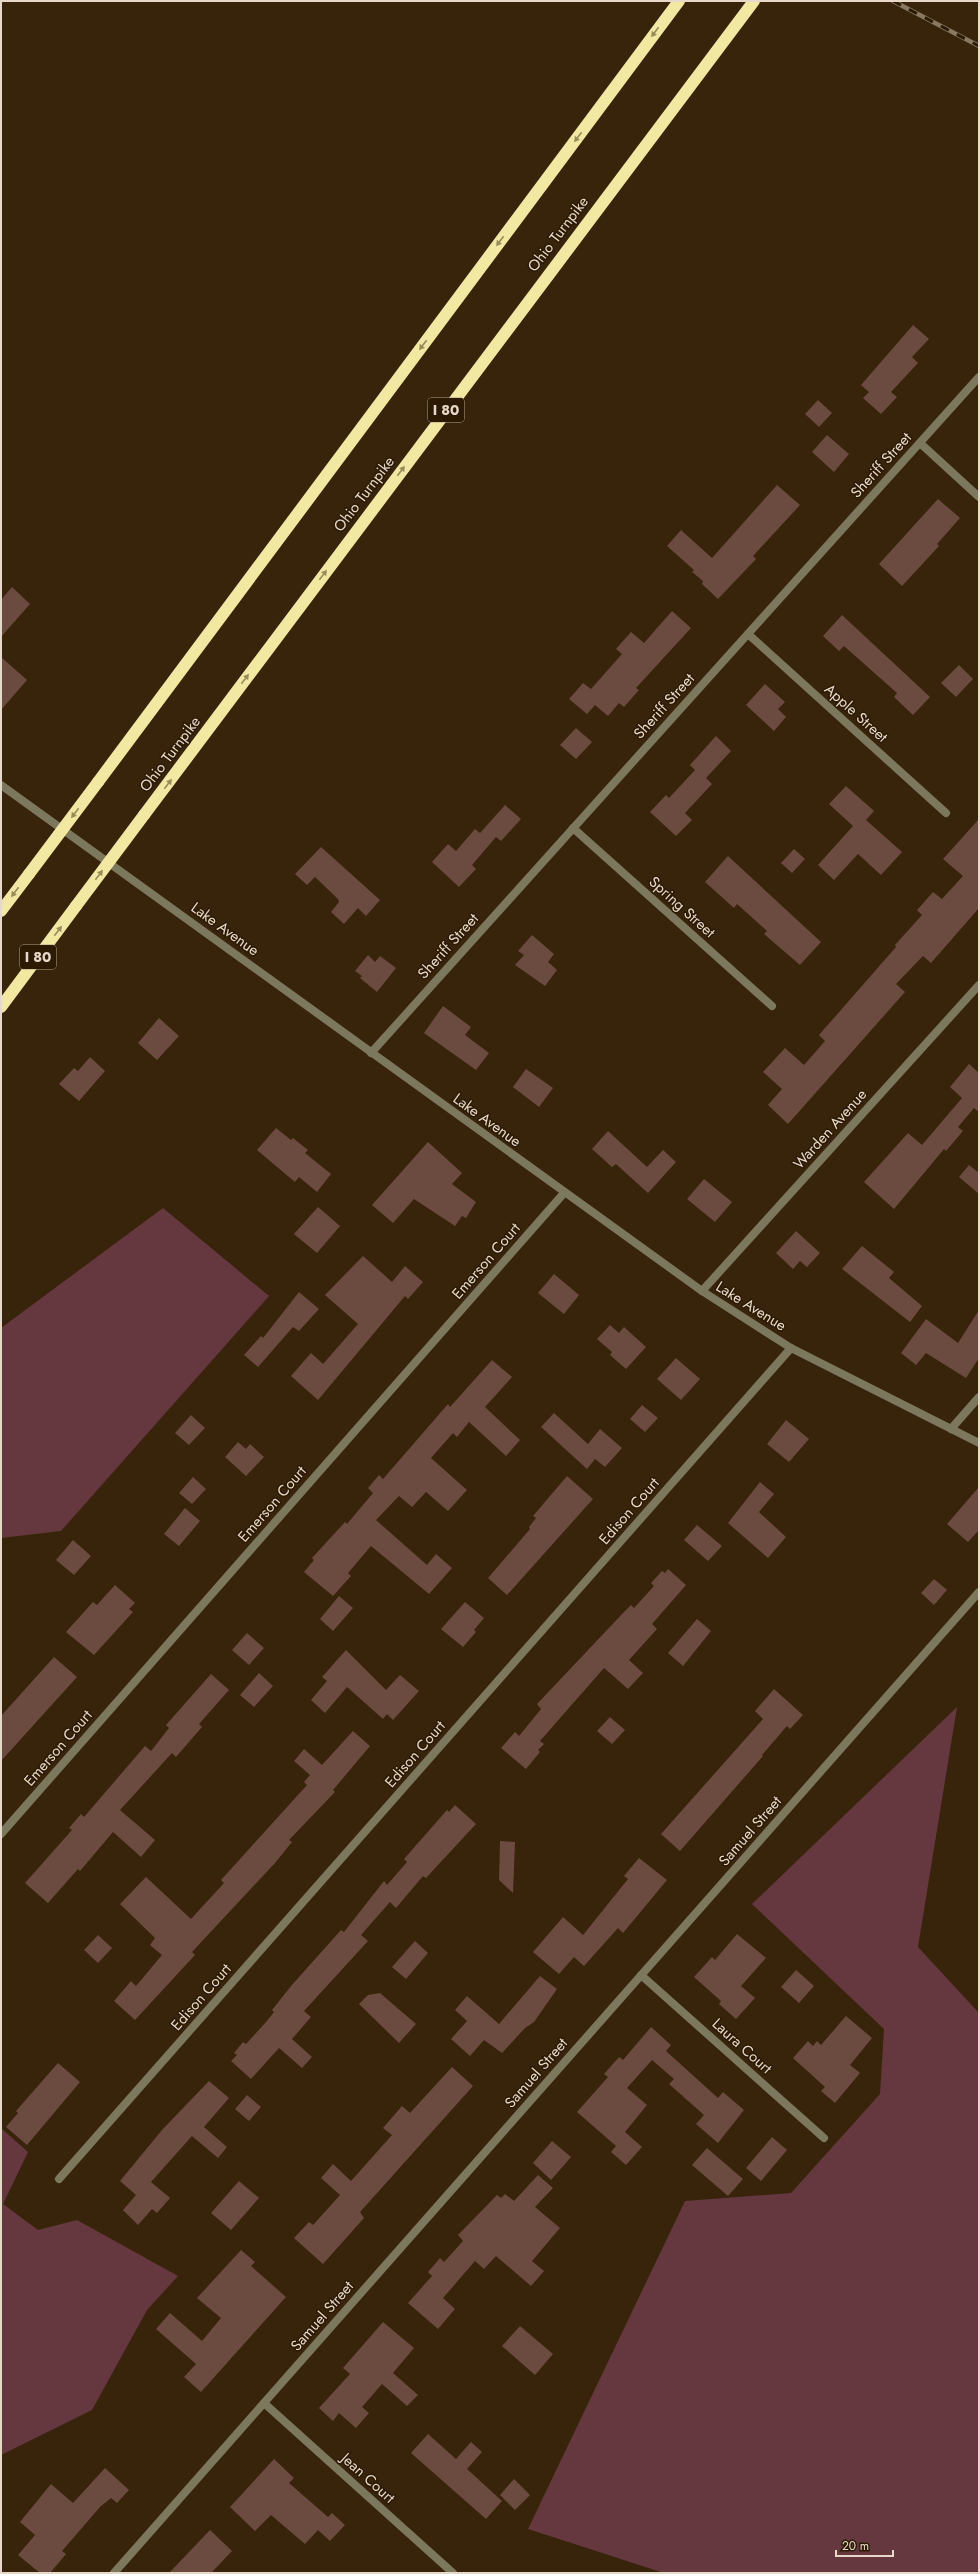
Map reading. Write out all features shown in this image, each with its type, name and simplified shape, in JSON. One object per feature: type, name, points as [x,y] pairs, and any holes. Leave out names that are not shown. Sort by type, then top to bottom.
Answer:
[{"type":"highway","points":[[1,911],[678,1]]},
{"type":"highway","name":"Ohio Turnpike","points":[[1,1007],[751,4]]},
{"type":"street","name":"Sheriff Street","points":[[371,1052],[979,378]]},
{"type":"street","points":[[920,443],[979,497]]},
{"type":"street","name":"Apple Street","points":[[748,634],[946,813]]},
{"type":"street","name":"Lake Avenue","points":[[1,785],[564,1193],[702,1291],[791,1348],[979,1443]]},
{"type":"street","name":"Spring Street","points":[[573,828],[772,1006]]},
{"type":"street","name":"Warden Avenue","points":[[702,1291],[979,985]]},
{"type":"street","name":"Emerson Court","points":[[1,1834],[564,1193]]},
{"type":"street","name":"Edison Court","points":[[59,2179],[791,1348]]},
{"type":"street","points":[[951,1429],[979,1397]]},
{"type":"street","name":"Samuel Street","points":[[114,2573],[979,1592]]},
{"type":"street","name":"Laura Court","points":[[641,1975],[824,2138]]},
{"type":"street","name":"Jean Court","points":[[264,2403],[453,2573]]},
{"type":"shaded area","points":[[163,1208],[269,1296],[61,1531],[1,1538],[1,1328]]},
{"type":"shaded area","points":[[957,1707],[918,1947],[979,2013],[979,2573],[664,2573],[528,2529],[685,2201],[791,2193],[880,2094],[884,2029],[752,1904]]},
{"type":"shaded area","points":[[1,2128],[28,2152],[3,2204],[38,2230],[77,2220],[178,2276],[147,2310],[92,2410],[1,2455]]},
{"type":"building","points":[[913,325],[929,339],[912,357],[918,363],[891,392],[897,397],[881,414],[863,398],[869,392],[861,385]]},
{"type":"building","points":[[818,400],[832,413],[819,427],[805,414]]},
{"type":"building","points":[[827,435],[849,454],[834,472],[812,452]]},
{"type":"building","points":[[777,485],[800,505],[753,556],[756,559],[718,599],[702,584],[703,581],[692,572],[694,570],[667,546],[681,530],[712,558]]},
{"type":"building","points":[[938,499],[960,518],[937,544],[939,546],[902,586],[879,564]]},
{"type":"building","points":[[12,587],[30,604],[1,637],[1,600]]},
{"type":"building","points":[[672,611],[691,628],[636,688],[639,690],[624,707],[619,703],[608,716],[595,705],[587,714],[569,699],[583,683],[591,689],[622,654],[616,649],[631,632],[644,643]]},
{"type":"building","points":[[842,615],[930,697],[913,715],[894,697],[897,693],[844,646],[839,651],[823,636]]},
{"type":"building","points":[[1,657],[27,680],[1,710]]},
{"type":"building","points":[[959,665],[973,679],[956,697],[941,683]]},
{"type":"building","points":[[765,684],[785,702],[778,709],[786,717],[774,731],[746,705]]},
{"type":"building","points":[[576,728],[592,742],[576,759],[560,745]]},
{"type":"building","points":[[716,736],[731,751],[706,778],[712,784],[685,813],[692,820],[676,836],[650,812],[666,795],[669,798],[695,770],[690,765]]},
{"type":"building","points":[[846,786],[874,811],[866,820],[902,852],[881,875],[858,854],[834,880],[818,865],[853,826],[829,804]]},
{"type":"building","points":[[505,805],[521,819],[501,841],[496,837],[472,865],[476,869],[459,887],[432,862],[448,844],[456,851],[475,829],[480,833]]},
{"type":"building","points":[[979,819],[979,908],[931,963],[923,956],[896,984],[905,992],[788,1124],[768,1105],[782,1089],[763,1072],[785,1048],[804,1065],[825,1041],[819,1035],[922,915],[917,910],[933,892],[942,899],[963,876],[943,859]]},
{"type":"building","points":[[321,847],[380,900],[366,916],[358,908],[344,924],[331,912],[339,902],[338,899],[315,877],[307,885],[295,874]]},
{"type":"building","points":[[794,849],[805,859],[792,873],[781,863]]},
{"type":"building","points":[[728,856],[821,942],[800,965],[764,934],[767,931],[737,904],[734,908],[705,882]]},
{"type":"building","points":[[532,935],[554,954],[548,962],[557,970],[545,986],[515,965],[524,955],[518,951]]},
{"type":"building","points":[[368,955],[375,962],[380,956],[396,968],[377,992],[360,978],[362,976],[355,971]]},
{"type":"building","points":[[443,1006],[471,1027],[465,1035],[489,1053],[476,1070],[424,1033]]},
{"type":"building","points":[[159,1018],[179,1036],[157,1060],[138,1043]]},
{"type":"building","points":[[90,1057],[105,1071],[79,1101],[59,1084],[74,1068],[78,1071]]},
{"type":"building","points":[[969,1064],[979,1073],[979,1112],[974,1108],[958,1127],[963,1131],[946,1151],[944,1149],[894,1209],[864,1182],[908,1133],[922,1145],[962,1098],[950,1087]]},
{"type":"building","points":[[526,1069],[553,1088],[539,1107],[513,1087]]},
{"type":"building","points":[[276,1128],[291,1140],[293,1138],[308,1150],[305,1153],[331,1174],[317,1192],[299,1177],[295,1182],[257,1150]]},
{"type":"building","points":[[608,1131],[647,1167],[663,1150],[676,1162],[648,1193],[616,1164],[612,1167],[592,1149]]},
{"type":"building","points":[[428,1142],[462,1173],[452,1184],[476,1202],[466,1218],[462,1216],[455,1226],[414,1199],[393,1223],[372,1205]]},
{"type":"building","points":[[969,1165],[979,1173],[979,1194],[959,1177]]},
{"type":"building","points":[[704,1179],[732,1202],[715,1222],[687,1199]]},
{"type":"building","points":[[318,1207],[340,1226],[317,1253],[294,1234]]},
{"type":"building","points":[[796,1231],[820,1253],[807,1267],[800,1261],[793,1269],[776,1253]]},
{"type":"building","points":[[862,1246],[894,1272],[889,1278],[922,1306],[910,1322],[842,1269]]},
{"type":"building","points":[[363,1256],[392,1282],[405,1266],[423,1282],[408,1299],[405,1296],[318,1400],[291,1376],[311,1353],[323,1364],[358,1324],[325,1295]]},
{"type":"building","points":[[554,1274],[579,1295],[564,1314],[538,1293]]},
{"type":"building","points":[[299,1292],[319,1309],[299,1331],[293,1327],[258,1367],[244,1355],[261,1336],[263,1338]]},
{"type":"building","points":[[979,1310],[979,1358],[966,1378],[926,1353],[916,1365],[901,1353],[926,1319],[958,1343]]},
{"type":"building","points":[[610,1325],[619,1333],[624,1327],[646,1347],[626,1369],[610,1355],[612,1352],[597,1339]]},
{"type":"building","points":[[676,1358],[700,1379],[681,1400],[657,1379]]},
{"type":"building","points":[[492,1360],[512,1377],[485,1407],[520,1440],[506,1456],[469,1422],[457,1437],[453,1433],[431,1458],[467,1490],[448,1511],[426,1492],[412,1507],[399,1496],[376,1520],[427,1565],[436,1554],[452,1568],[429,1594],[371,1546],[348,1573],[351,1576],[333,1596],[304,1572],[314,1560],[312,1558],[345,1522],[347,1524],[373,1493],[368,1488],[379,1475],[383,1479],[448,1404],[450,1407]]},
{"type":"building","points":[[642,1405],[658,1418],[645,1432],[630,1419]]},
{"type":"building","points":[[554,1413],[588,1444],[600,1429],[622,1448],[605,1467],[595,1459],[587,1469],[541,1427]]},
{"type":"building","points":[[191,1415],[205,1428],[189,1445],[175,1433]]},
{"type":"building","points":[[786,1420],[809,1439],[789,1462],[767,1444]]},
{"type":"building","points":[[238,1442],[246,1449],[250,1444],[264,1457],[246,1476],[225,1457]]},
{"type":"building","points":[[567,1476],[593,1499],[507,1595],[488,1578],[530,1529],[529,1527],[536,1518],[533,1516]]},
{"type":"building","points":[[193,1477],[206,1489],[192,1504],[179,1493]]},
{"type":"building","points":[[760,1482],[774,1494],[759,1512],[786,1537],[768,1558],[728,1523]]},
{"type":"building","points":[[979,1487],[979,1530],[968,1542],[947,1524]]},
{"type":"building","points":[[185,1508],[200,1521],[179,1546],[164,1534]]},
{"type":"building","points":[[697,1525],[722,1546],[708,1561],[684,1540]]},
{"type":"building","points":[[73,1540],[91,1556],[74,1575],[56,1560]]},
{"type":"building","points":[[668,1569],[686,1585],[652,1624],[657,1629],[629,1660],[643,1673],[628,1689],[604,1668],[540,1741],[544,1744],[538,1750],[540,1752],[526,1769],[501,1748],[515,1732],[519,1736],[541,1709],[537,1704],[631,1605],[634,1608],[654,1586],[651,1583],[662,1571],[665,1573]]},
{"type":"building","points":[[934,1579],[947,1590],[934,1605],[921,1593]]},
{"type":"building","points":[[115,1585],[135,1603],[129,1609],[133,1612],[94,1655],[66,1632],[93,1602],[97,1605]]},
{"type":"building","points":[[339,1596],[353,1608],[333,1631],[320,1619]]},
{"type":"building","points":[[465,1602],[484,1618],[474,1630],[476,1632],[463,1647],[441,1629]]},
{"type":"building","points":[[697,1619],[711,1631],[683,1666],[668,1653]]},
{"type":"building","points":[[247,1633],[264,1648],[249,1665],[232,1650]]},
{"type":"building","points":[[346,1650],[386,1690],[400,1675],[419,1691],[393,1720],[387,1714],[383,1719],[347,1687],[325,1713],[311,1700],[327,1681],[322,1677]]},
{"type":"building","points":[[54,1657],[77,1677],[1,1761],[1,1716]]},
{"type":"building","points":[[259,1673],[273,1686],[254,1707],[240,1695]]},
{"type":"building","points":[[211,1674],[229,1690],[199,1724],[202,1727],[176,1757],[172,1753],[120,1810],[155,1840],[141,1857],[113,1832],[80,1871],[78,1869],[48,1903],[25,1883],[72,1830],[69,1828],[81,1814],[84,1817],[145,1746],[151,1751],[169,1728],[166,1725]]},
{"type":"building","points":[[774,1689],[803,1715],[790,1729],[787,1726],[762,1755],[763,1756],[680,1851],[661,1834],[763,1719],[755,1711]]},
{"type":"building","points":[[610,1717],[625,1730],[612,1744],[597,1731]]},
{"type":"building","points":[[353,1731],[370,1746],[333,1790],[335,1792],[289,1840],[292,1842],[275,1863],[192,1952],[195,1955],[135,2020],[114,2001],[131,1981],[136,1986],[162,1955],[150,1945],[155,1938],[120,1904],[146,1877],[191,1919],[224,1883],[221,1880],[307,1785],[304,1782],[310,1775],[294,1761],[304,1749],[322,1765]]},
{"type":"building","points":[[455,1805],[476,1824],[426,1878],[423,1876],[396,1908],[390,1902],[361,1935],[368,1941],[304,2011],[311,2017],[292,2039],[312,2057],[302,2068],[279,2048],[251,2079],[231,2061],[237,2055],[234,2053],[243,2042],[246,2044],[266,2022],[274,2012],[272,2010],[291,1986],[341,1930],[344,1932],[384,1881],[387,1885],[407,1862],[404,1859],[447,1810],[449,1812]]},
{"type":"building","points":[[500,1841],[515,1842],[513,1893],[499,1880]]},
{"type":"building","points":[[639,1858],[667,1880],[623,1933],[618,1928],[584,1966],[574,1957],[559,1974],[533,1952],[563,1917],[583,1935],[628,1879],[624,1876]]},
{"type":"building","points":[[737,1934],[766,1958],[741,1986],[755,1998],[736,2019],[719,2004],[721,2001],[694,1977],[712,1957],[715,1960]]},
{"type":"building","points":[[98,1935],[112,1948],[98,1963],[84,1950]]},
{"type":"building","points":[[415,1941],[428,1953],[406,1979],[392,1967]]},
{"type":"building","points":[[796,1970],[814,1986],[799,2003],[781,1987]]},
{"type":"building","points":[[540,1976],[557,1989],[534,2022],[525,2028],[502,2053],[484,2040],[470,2056],[451,2039],[467,2021],[455,2010],[467,1996],[499,2024]]},
{"type":"building","points":[[380,1993],[416,2024],[399,2043],[359,2004],[368,1995]]},
{"type":"building","points":[[846,2016],[872,2038],[850,2065],[860,2073],[835,2103],[821,2091],[825,2087],[793,2058],[808,2041],[813,2046],[817,2041],[821,2045]]},
{"type":"building","points":[[651,2027],[671,2045],[666,2051],[718,2098],[723,2092],[744,2110],[718,2143],[696,2124],[704,2115],[669,2084],[674,2079],[652,2060],[627,2088],[647,2105],[625,2132],[642,2147],[626,2165],[611,2152],[616,2146],[577,2112],[608,2077],[604,2074],[619,2057],[623,2060]]},
{"type":"building","points":[[58,2063],[80,2082],[27,2145],[6,2127],[18,2113],[16,2111]]},
{"type":"building","points":[[452,2067],[473,2086],[360,2212],[364,2218],[323,2264],[294,2238],[309,2222],[313,2225],[340,2195],[321,2178],[333,2164],[351,2181],[392,2135],[383,2128],[402,2106],[410,2113]]},
{"type":"building","points":[[209,2081],[229,2098],[204,2127],[227,2147],[218,2158],[192,2136],[151,2182],[170,2198],[157,2213],[152,2209],[138,2225],[123,2210],[136,2195],[120,2181],[162,2130]]},
{"type":"building","points":[[247,2095],[261,2107],[249,2121],[235,2109]]},
{"type":"building","points":[[772,2137],[787,2150],[761,2181],[746,2168]]},
{"type":"building","points":[[552,2141],[571,2157],[551,2180],[533,2163]]},
{"type":"building","points":[[707,2148],[743,2179],[728,2196],[692,2165]]},
{"type":"building","points":[[538,2175],[553,2188],[535,2207],[560,2228],[532,2261],[544,2271],[531,2286],[496,2256],[484,2269],[475,2261],[443,2298],[455,2309],[438,2329],[408,2303],[432,2276],[428,2272],[440,2258],[444,2262],[463,2241],[458,2235],[497,2195],[501,2198],[505,2194],[514,2201]]},
{"type":"building","points":[[239,2181],[259,2198],[231,2230],[211,2213]]},
{"type":"building","points":[[241,2250],[255,2262],[251,2266],[286,2297],[201,2392],[184,2377],[196,2364],[156,2329],[170,2313],[202,2341],[221,2318],[197,2298]]},
{"type":"building","points":[[383,2322],[414,2348],[393,2373],[418,2395],[407,2406],[382,2384],[362,2407],[369,2413],[356,2428],[339,2413],[333,2421],[319,2408],[350,2374],[343,2368]]},
{"type":"building","points":[[520,2326],[553,2354],[535,2375],[502,2346]]},
{"type":"building","points":[[428,2434],[456,2459],[471,2442],[482,2452],[467,2469],[502,2501],[486,2519],[411,2453]]},
{"type":"building","points":[[274,2459],[294,2478],[289,2483],[328,2517],[332,2513],[345,2525],[330,2541],[318,2530],[305,2544],[271,2515],[255,2531],[230,2507]]},
{"type":"building","points":[[105,2468],[129,2490],[117,2503],[111,2498],[100,2507],[62,2551],[66,2554],[50,2573],[40,2573],[18,2555],[35,2535],[20,2522],[51,2484],[73,2503]]},
{"type":"building","points":[[514,2479],[530,2495],[515,2510],[500,2495]]},
{"type":"building","points":[[210,2530],[232,2551],[211,2573],[169,2573]]},
{"type":"railway","points":[[893,1],[979,46]]}]
